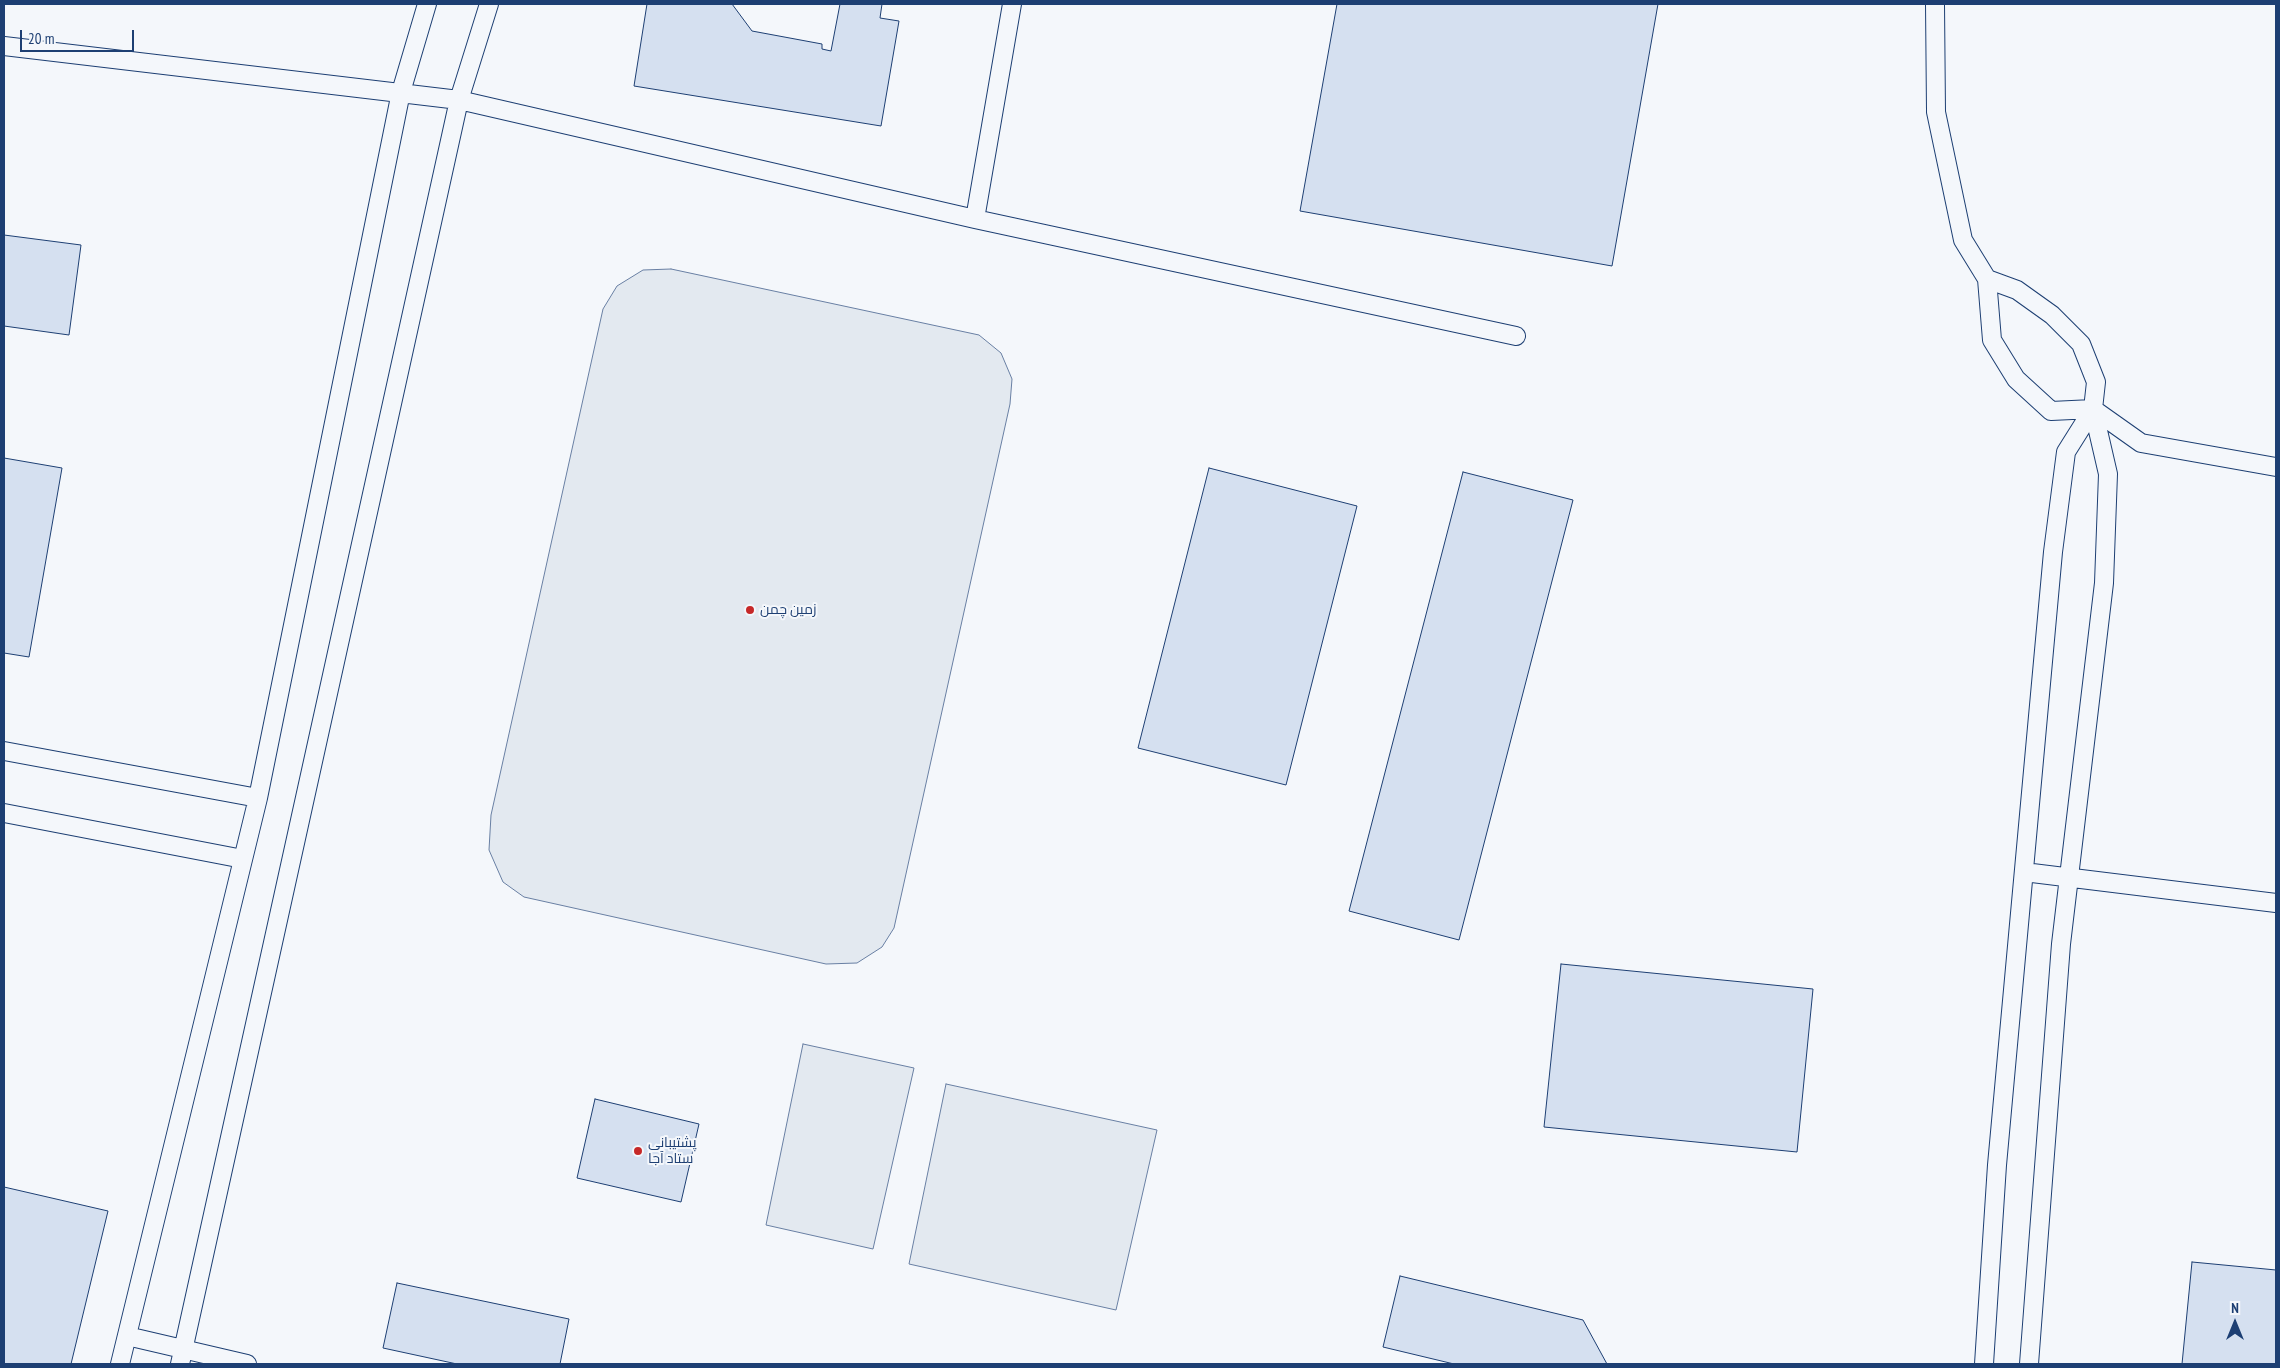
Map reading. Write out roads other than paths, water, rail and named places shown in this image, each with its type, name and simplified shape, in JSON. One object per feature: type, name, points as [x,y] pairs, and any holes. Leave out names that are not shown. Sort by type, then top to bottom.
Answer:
[{"type":"lane","points":[[120,1364],[258,798],[401,92],[427,4]]},
{"type":"lane","points":[[182,1357],[459,100],[489,4]]},
{"type":"lane","points":[[975,219],[1012,4]]},
{"type":"lane","points":[[1935,4],[1936,112],[1963,240],[1987,280],[1992,340],[2016,379],[2051,410],[2093,409],[2141,443],[2276,467]]},
{"type":"lane","points":[[4,46],[459,100],[975,219],[1516,336]]},
{"type":"lane","points":[[1987,280],[2017,290],[2052,315],[2081,344],[2096,382],[2093,409],[2108,474],[2104,583],[2061,944],[2029,1364]]},
{"type":"lane","points":[[1984,1364],[1997,1165],[2053,552],[2066,452],[2093,409]]},
{"type":"lane","points":[[4,751],[258,798]]},
{"type":"lane","points":[[4,813],[243,858]]},
{"type":"lane","points":[[2024,872],[2276,903]]},
{"type":"lane","points":[[127,1336],[182,1357],[247,1364]]},
{"type":"place","name":"زمین چمن","points":[[750,610]]},
{"type":"place","name":"پشتیبانی ستاد آجا","points":[[638,1151]]}]
